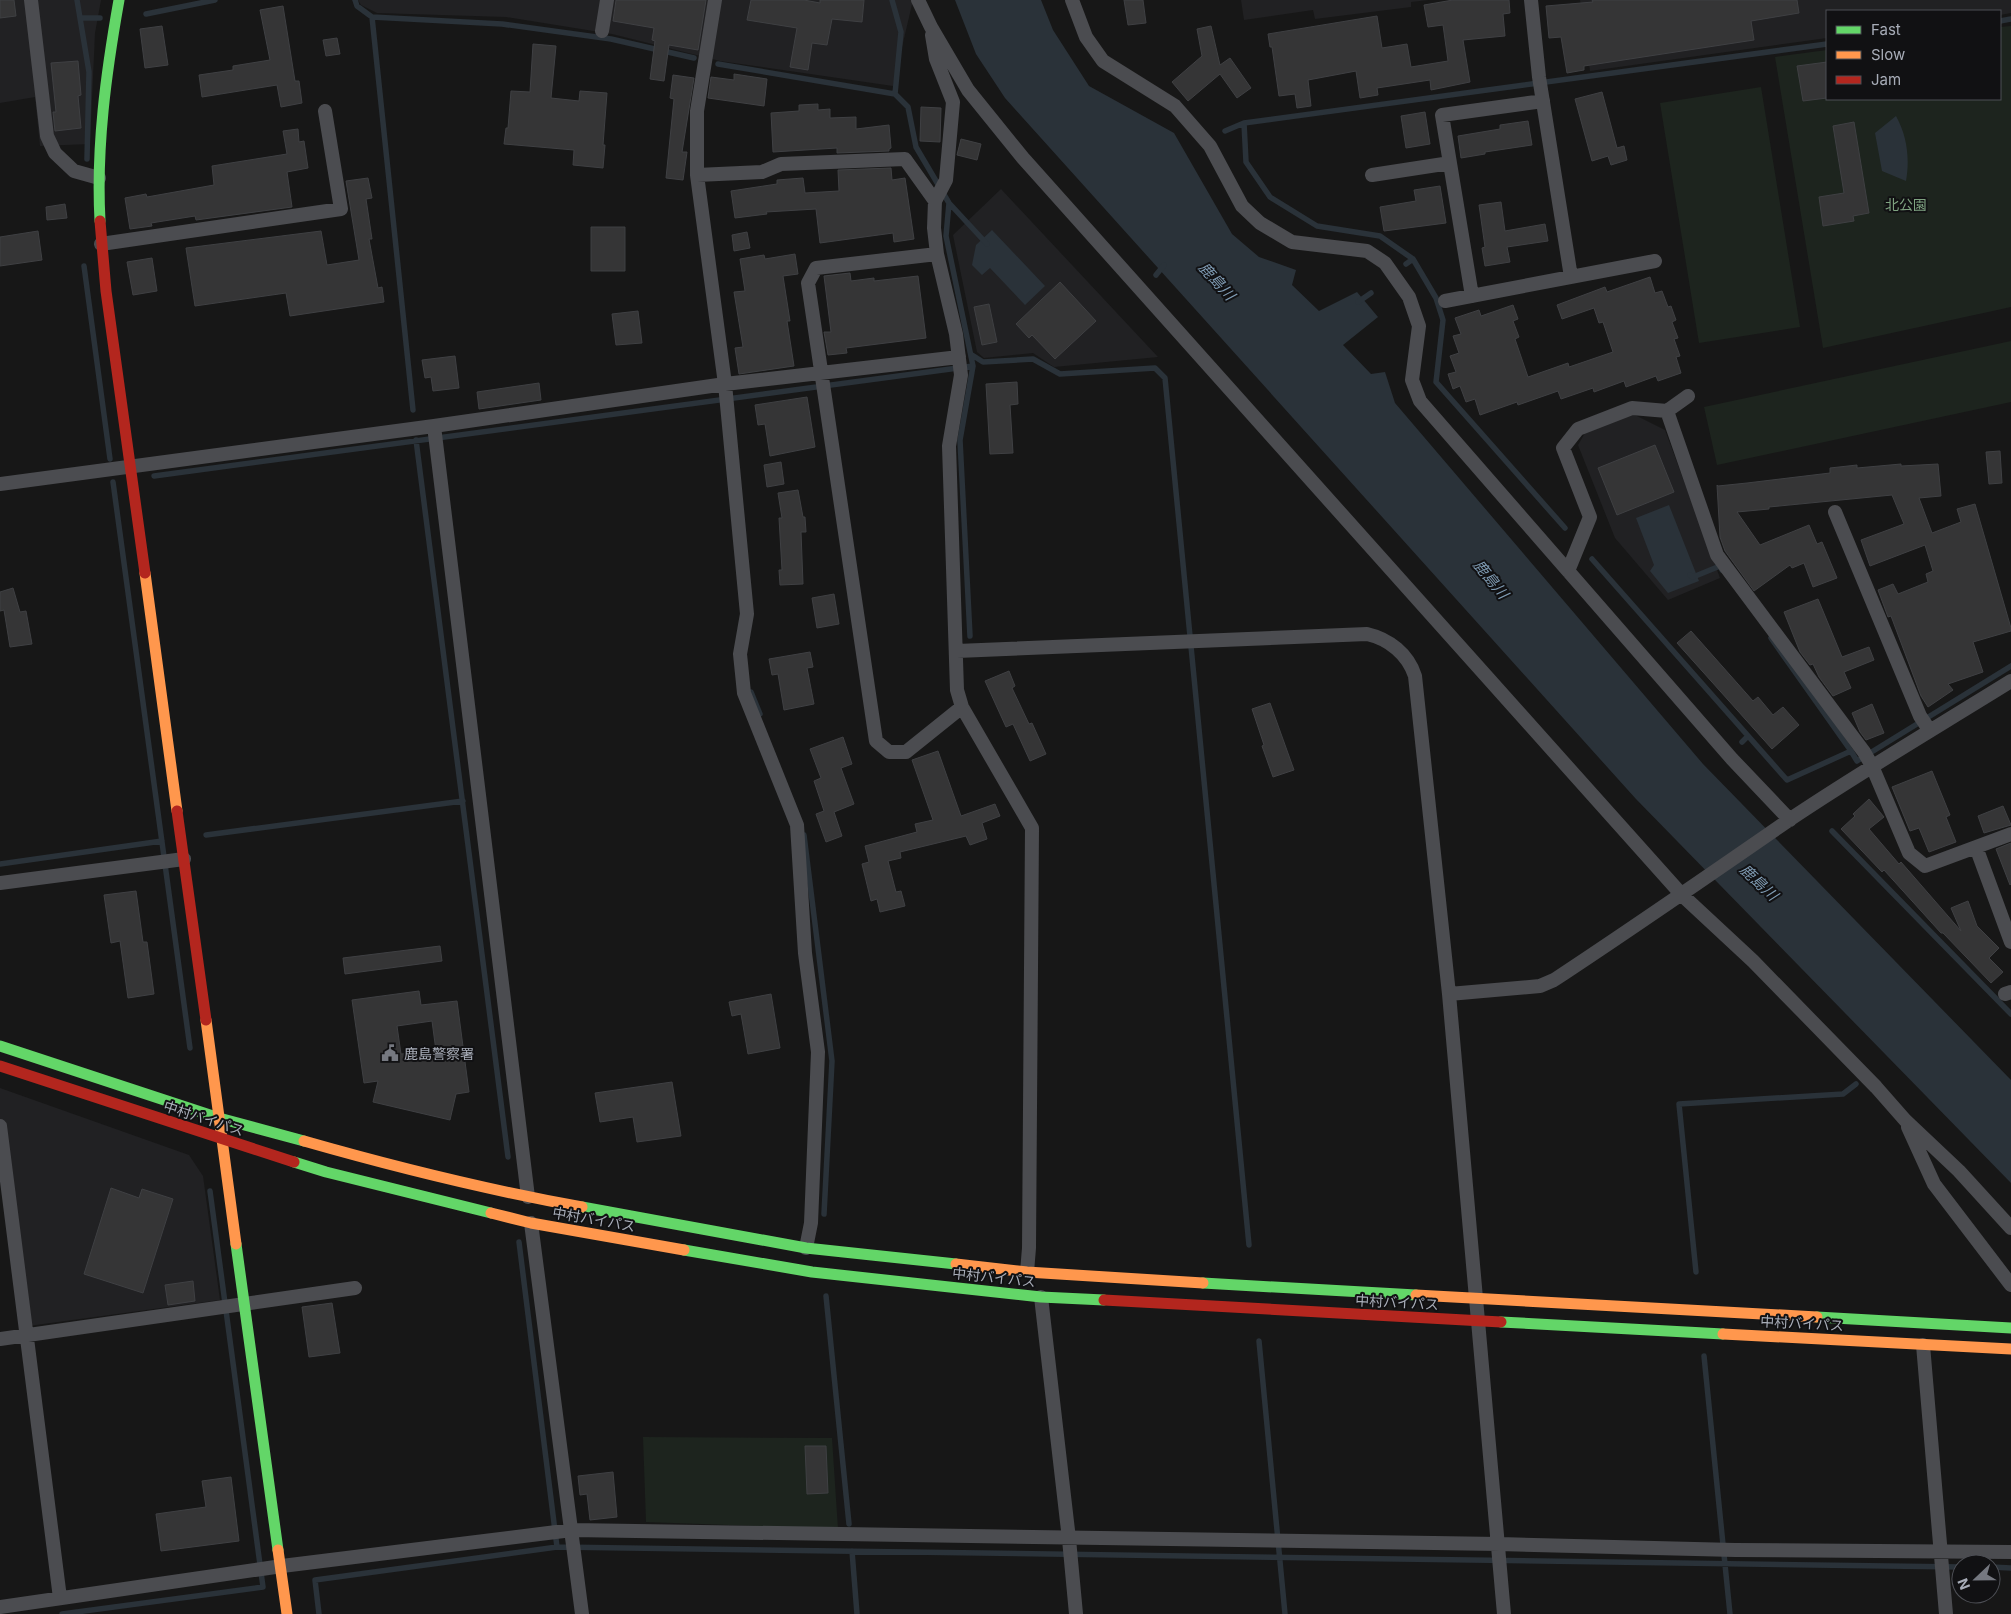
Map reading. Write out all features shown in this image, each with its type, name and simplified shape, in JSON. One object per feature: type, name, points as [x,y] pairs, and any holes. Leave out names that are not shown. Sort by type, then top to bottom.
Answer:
[{"type":"main road","points":[[118,0],[104,93],[99,178],[101,244],[131,466],[179,859],[222,1140],[239,1304],[282,1566],[287,1614]]},
{"type":"main road","name":"中村バイパス","points":[[0,1046],[219,1118],[368,1159],[528,1197],[806,1248],[1027,1272],[2011,1328]]},
{"type":"main road","name":"中村バイパス","points":[[0,1066],[222,1140],[326,1172],[531,1223],[812,1272],[1041,1298],[2011,1349]]},
{"type":"street","points":[[31,0],[47,136],[55,152],[74,171],[99,178]]},
{"type":"street","points":[[602,32],[607,0]]},
{"type":"street","points":[[715,0],[697,111],[697,175],[725,384],[747,614],[740,654],[744,693],[797,825],[805,953],[818,1052],[811,1223],[806,1248]]},
{"type":"street","points":[[918,0],[931,27],[968,90],[1023,158],[1682,895],[1753,961],[1876,1087],[1905,1120],[1959,1171],[2011,1228]]},
{"type":"street","points":[[1072,0],[1086,37],[1103,60],[1175,106],[1210,146],[1242,206],[1260,223],[1292,242],[1367,251],[1385,263],[1409,297],[1419,326],[1412,380],[1420,401],[1732,759],[1790,820]]},
{"type":"street","points":[[1531,0],[1541,89],[1571,277]]},
{"type":"street","points":[[931,27],[936,59],[953,102],[946,180],[935,201],[934,228],[937,254],[956,334],[961,375],[949,446],[957,690],[962,707],[1032,828],[1030,1248],[1027,1272]]},
{"type":"street","points":[[1472,296],[1442,115],[1541,89]]},
{"type":"street","points":[[101,244],[341,210],[325,111]]},
{"type":"street","points":[[697,175],[762,172],[781,164],[905,159],[935,201]]},
{"type":"street","points":[[1372,175],[1450,163]]},
{"type":"street","points":[[937,254],[816,268],[808,283],[876,741],[889,752],[906,752],[962,707]]},
{"type":"street","points":[[1445,302],[1655,261]]},
{"type":"street","points":[[0,484],[434,426],[725,384],[959,357]]},
{"type":"street","points":[[1568,571],[1590,517],[1563,448],[1578,429],[1632,408],[1667,411],[1688,396]]},
{"type":"street","points":[[1667,411],[1717,555],[1868,759],[1909,853],[1925,866],[2011,834]]},
{"type":"street","points":[[434,426],[528,1197]]},
{"type":"street","points":[[1834,512],[1920,716],[1930,731]]},
{"type":"street","points":[[957,651],[1367,634],[1381,637],[1411,663],[1415,676],[1449,994],[1504,1614]]},
{"type":"street","points":[[1449,994],[1540,986],[1554,980],[1790,820],[1868,759],[1930,731],[2011,681]]},
{"type":"street","points":[[1976,847],[2008,923],[2011,942]]},
{"type":"street","points":[[0,882],[179,859]]},
{"type":"street","points":[[1905,1120],[1934,1184],[2011,1285]]},
{"type":"street","points":[[0,1126],[60,1598]]},
{"type":"street","points":[[531,1223],[582,1614]]},
{"type":"street","points":[[0,1339],[355,1288]]},
{"type":"street","points":[[1041,1298],[1076,1614]]},
{"type":"street","points":[[1923,1345],[1946,1614]]},
{"type":"street","points":[[0,1607],[251,1570],[572,1530],[1499,1544],[1735,1550],[2011,1552]]},
{"type":"shaded area","points":[[0,0],[101,0],[95,33],[90,144],[40,146],[35,97],[0,103]]},
{"type":"shaded area","points":[[358,0],[913,0],[893,86],[720,61],[612,34],[506,17],[377,13],[361,5]]},
{"type":"shaded area","points":[[1241,0],[1429,0],[1411,2],[1411,7],[1315,19],[1313,10],[1244,20]]},
{"type":"shaded area","points":[[1580,0],[2011,0],[2011,13],[2001,15],[2001,10],[1826,10],[1826,38],[1590,71]]},
{"type":"shaded area","points":[[1001,189],[1158,357],[1054,367],[1033,353],[984,358],[977,352],[953,235]]},
{"type":"shaded area","points":[[1633,414],[1665,430],[1720,578],[1668,600],[1615,538],[1578,445],[1585,433]]},
{"type":"shaded area","points":[[0,1088],[189,1155],[203,1176],[220,1300],[21,1327],[0,1162]]},
{"type":"green space","name":"北公園","points":[[2011,26],[2011,307],[1823,348],[1775,57],[1826,50],[1826,100],[2001,100],[2001,27]]},
{"type":"green space","points":[[1761,87],[1800,327],[1699,343],[1660,103]]},
{"type":"green space","points":[[2011,341],[2011,402],[1717,465],[1704,407]]},
{"type":"green space","points":[[643,1437],[832,1438],[838,1529],[646,1522]]},
{"type":"water","name":"鹿島川","points":[[955,0],[1041,0],[1053,30],[1089,86],[1174,133],[1232,234],[1259,257],[1296,270],[1292,285],[1319,311],[1357,292],[1378,317],[1343,345],[1371,374],[1385,372],[1395,403],[1703,764],[2011,1080],[2011,1183],[1636,799],[1005,98],[976,54]]},
{"type":"water","points":[[1896,116],[1903,131],[1907,147],[1906,181],[1882,171],[1875,133]]},
{"type":"water","points":[[992,230],[1045,286],[1025,305],[990,268],[982,275],[972,265],[976,245]]},
{"type":"water","points":[[1669,505],[1699,581],[1668,593],[1650,571],[1654,565],[1636,518]]},
{"type":"building","points":[[0,0],[14,0],[16,16],[0,18]]},
{"type":"building","points":[[616,0],[706,0],[698,50],[669,45],[664,81],[650,79],[655,41],[652,40],[654,28],[613,21]]},
{"type":"building","points":[[751,0],[804,0],[820,3],[820,0],[864,0],[862,22],[832,19],[827,45],[812,43],[808,70],[790,67],[797,28],[747,20]]},
{"type":"building","points":[[1124,0],[1143,0],[1146,23],[1128,25]]},
{"type":"building","points":[[1453,0],[1509,0],[1510,13],[1503,14],[1505,36],[1463,40],[1470,82],[1431,90],[1430,80],[1377,88],[1378,95],[1360,98],[1356,71],[1308,80],[1311,106],[1297,108],[1295,94],[1279,96],[1272,47],[1270,47],[1268,34],[1377,16],[1382,48],[1407,44],[1411,67],[1448,61],[1443,25],[1428,27],[1424,5]]},
{"type":"building","points":[[1592,0],[1797,0],[1799,13],[1751,21],[1754,40],[1584,66],[1584,70],[1567,73],[1561,37],[1549,38],[1546,6],[1593,2]]},
{"type":"building","points":[[283,6],[295,81],[299,81],[302,103],[281,107],[277,85],[202,97],[199,75],[233,70],[233,66],[270,60],[260,10]]},
{"type":"building","points":[[162,26],[168,65],[145,68],[140,29]]},
{"type":"building","points":[[1211,26],[1220,65],[1230,58],[1251,88],[1237,98],[1220,74],[1188,101],[1172,82],[1202,56],[1197,29]]},
{"type":"building","points":[[337,38],[340,54],[326,56],[323,40]]},
{"type":"building","points":[[533,44],[556,46],[551,98],[579,101],[580,91],[607,93],[603,168],[573,165],[574,150],[504,144],[506,128],[508,128],[511,91],[530,92]]},
{"type":"building","points":[[78,61],[81,95],[78,96],[81,128],[55,131],[53,112],[56,112],[51,63]]},
{"type":"building","points":[[1826,62],[1826,98],[1803,101],[1797,66]]},
{"type":"building","points":[[734,74],[767,79],[764,106],[708,98],[711,77],[734,80]]},
{"type":"building","points":[[673,75],[694,78],[682,152],[687,152],[683,180],[666,178],[674,99],[670,98]]},
{"type":"building","points":[[1602,92],[1617,148],[1624,146],[1627,160],[1611,165],[1608,156],[1592,161],[1575,99]]},
{"type":"building","points":[[818,104],[818,110],[830,109],[830,118],[856,117],[856,129],[889,125],[891,148],[889,151],[837,153],[837,148],[773,152],[771,113],[799,111],[799,105]]},
{"type":"building","points":[[921,107],[941,108],[940,142],[920,141]]},
{"type":"building","points":[[1425,112],[1430,144],[1406,148],[1401,116]]},
{"type":"building","points":[[1528,121],[1532,145],[1485,152],[1485,154],[1461,158],[1458,136],[1500,129],[1500,125]]},
{"type":"building","points":[[1854,122],[1869,213],[1853,216],[1854,221],[1823,226],[1819,197],[1844,193],[1833,126]]},
{"type":"building","points":[[298,129],[299,142],[304,141],[308,168],[287,172],[292,207],[196,220],[195,216],[151,223],[152,226],[130,229],[125,198],[146,194],[147,197],[214,185],[212,166],[287,154],[283,131]]},
{"type":"building","points":[[961,139],[981,144],[977,160],[957,155]]},
{"type":"building","points":[[891,168],[892,180],[905,178],[914,239],[894,242],[893,233],[820,243],[816,209],[766,212],[767,214],[735,218],[731,191],[777,184],[777,180],[803,178],[805,193],[839,191],[838,170]]},
{"type":"building","points":[[368,178],[372,198],[366,199],[372,239],[369,239],[378,288],[382,287],[384,302],[290,316],[286,293],[195,306],[186,248],[321,231],[327,265],[359,260],[346,181]]},
{"type":"building","points":[[1440,186],[1446,223],[1384,231],[1380,207],[1416,201],[1414,190]]},
{"type":"building","points":[[1501,202],[1505,231],[1545,224],[1548,241],[1507,247],[1510,262],[1485,266],[1482,248],[1485,247],[1479,205]]},
{"type":"building","points":[[65,204],[67,218],[47,220],[46,207]]},
{"type":"building","points":[[591,227],[625,227],[625,271],[591,271]]},
{"type":"building","points":[[38,231],[42,260],[0,266],[0,237]]},
{"type":"building","points":[[747,232],[750,248],[734,251],[732,235]]},
{"type":"building","points":[[795,254],[798,274],[783,276],[794,366],[739,374],[735,348],[743,347],[734,292],[745,291],[740,259],[764,255],[765,259]]},
{"type":"building","points":[[152,258],[157,291],[133,295],[127,262]]},
{"type":"building","points":[[850,273],[851,281],[874,278],[874,281],[918,276],[926,338],[846,348],[847,353],[828,355],[824,332],[831,332],[824,276]]},
{"type":"building","points":[[1650,277],[1655,293],[1662,291],[1668,307],[1671,306],[1676,320],[1672,322],[1678,338],[1674,339],[1680,356],[1676,357],[1681,373],[1658,381],[1656,376],[1626,387],[1624,381],[1594,392],[1593,388],[1561,399],[1558,391],[1518,405],[1517,402],[1480,415],[1475,399],[1466,402],[1460,386],[1453,389],[1448,374],[1456,372],[1450,356],[1459,353],[1453,336],[1461,334],[1455,318],[1479,310],[1481,316],[1513,305],[1518,319],[1513,321],[1519,337],[1515,339],[1528,377],[1568,363],[1569,367],[1613,352],[1603,322],[1599,323],[1594,308],[1562,319],[1557,305],[1605,287],[1607,292]]},
{"type":"building","points":[[1060,282],[1096,321],[1055,359],[1032,335],[1029,338],[1016,324]]},
{"type":"building","points":[[989,304],[997,342],[982,345],[974,307]]},
{"type":"building","points":[[638,311],[642,343],[616,345],[612,314]]},
{"type":"building","points":[[455,356],[459,388],[433,391],[431,377],[425,378],[422,360]]},
{"type":"building","points":[[1017,382],[1018,404],[1010,405],[1013,453],[990,454],[986,384]]},
{"type":"building","points":[[539,383],[541,400],[479,409],[477,392]]},
{"type":"building","points":[[807,397],[815,447],[770,456],[765,424],[758,425],[755,405]]},
{"type":"building","points":[[1655,445],[1674,492],[1617,515],[1598,468]]},
{"type":"building","points":[[2000,451],[2002,483],[1989,484],[1986,452]]},
{"type":"building","points":[[781,462],[784,484],[767,487],[764,465]]},
{"type":"building","points":[[1901,464],[1901,466],[1938,464],[1941,496],[1919,498],[1932,533],[1961,522],[1957,509],[1975,504],[2011,628],[2011,631],[1973,642],[1983,672],[1948,684],[1953,690],[1928,707],[1921,696],[1891,616],[1888,617],[1878,590],[1893,584],[1898,594],[1928,582],[1926,574],[1933,571],[1925,545],[1870,566],[1861,540],[1904,524],[1892,495],[1737,512],[1760,545],[1809,525],[1817,544],[1822,542],[1837,578],[1813,587],[1804,563],[1792,568],[1790,565],[1754,591],[1725,551],[1720,537],[1717,485],[1830,473],[1830,468],[1857,465],[1857,468]]},
{"type":"building","points":[[798,490],[803,517],[805,517],[806,532],[801,532],[803,584],[780,585],[779,570],[782,570],[779,518],[782,518],[778,493]]},
{"type":"building","points":[[13,588],[20,612],[26,611],[32,644],[10,647],[4,610],[0,611],[0,592]]},
{"type":"building","points":[[834,594],[839,624],[817,628],[812,598]]},
{"type":"building","points":[[1818,599],[1842,657],[1869,647],[1874,660],[1844,672],[1851,688],[1833,696],[1819,677],[1813,664],[1810,665],[1800,652],[1784,612]]},
{"type":"building","points":[[1691,631],[1753,701],[1758,697],[1773,715],[1783,707],[1799,725],[1772,749],[1677,643]]},
{"type":"building","points":[[810,652],[813,667],[807,668],[814,704],[784,710],[778,674],[772,675],[769,659]]},
{"type":"building","points":[[1009,671],[1015,686],[1012,688],[1029,724],[1032,723],[1046,754],[1030,761],[1013,724],[1006,727],[985,681]]},
{"type":"building","points":[[1270,703],[1294,770],[1273,777],[1252,709]]},
{"type":"building","points":[[1872,704],[1884,733],[1866,740],[1860,732],[1852,713]]},
{"type":"building","points":[[843,737],[852,764],[841,768],[854,804],[834,812],[842,836],[826,842],[816,814],[824,811],[814,781],[821,778],[810,749]]},
{"type":"building","points":[[938,751],[961,816],[995,804],[1000,816],[982,823],[987,839],[970,845],[966,836],[900,852],[901,858],[888,861],[896,892],[901,891],[905,906],[880,912],[877,899],[871,901],[862,864],[869,862],[865,846],[917,832],[915,824],[933,820],[912,760]]},
{"type":"building","points":[[1932,771],[1950,815],[1946,817],[1956,842],[1929,852],[1919,828],[1910,831],[1892,787]]},
{"type":"building","points":[[1869,799],[1884,817],[1869,829],[1899,864],[1901,862],[1961,931],[1951,908],[1968,901],[1977,926],[1999,948],[1989,958],[2003,972],[1991,983],[1941,933],[1884,870],[1882,872],[1841,829]]},
{"type":"building","points":[[2003,806],[2011,825],[1984,833],[1978,816]]},
{"type":"building","points":[[2011,843],[2011,884],[2010,885],[1996,849]]},
{"type":"building","points":[[136,891],[143,942],[147,942],[154,994],[128,998],[120,941],[111,943],[104,895]]},
{"type":"building","points":[[440,946],[442,961],[345,974],[343,958]]},
{"type":"building","points":[[419,991],[421,1005],[457,1001],[469,1092],[456,1094],[450,1120],[373,1102],[378,1081],[364,1083],[352,1000]],"holes":[[[432,1021],[436,1051],[401,1054],[397,1026]]]},
{"type":"building","points":[[771,994],[780,1048],[748,1054],[741,1014],[732,1016],[729,1002]]},
{"type":"building","points":[[672,1082],[681,1136],[637,1142],[633,1117],[600,1122],[595,1093]]},
{"type":"building","points":[[111,1188],[139,1198],[142,1189],[173,1199],[143,1293],[84,1274]]},
{"type":"building","points":[[193,1281],[195,1301],[168,1305],[165,1285]]},
{"type":"building","points":[[332,1303],[340,1353],[309,1357],[302,1307]]},
{"type":"building","points":[[805,1446],[826,1446],[828,1493],[807,1494]]},
{"type":"building","points":[[613,1472],[617,1517],[590,1520],[587,1494],[580,1495],[578,1476]]},
{"type":"building","points":[[231,1477],[239,1541],[161,1551],[156,1514],[206,1507],[202,1481]]},
{"type":"waterway","points":[[77,0],[89,72],[87,159]]},
{"type":"waterway","points":[[146,14],[215,0]]},
{"type":"waterway","points":[[355,0],[357,6],[372,17],[502,24],[611,39],[694,58]]},
{"type":"waterway","points":[[892,0],[901,32],[895,94]]},
{"type":"waterway","points":[[372,17],[413,410]]},
{"type":"waterway","points":[[80,18],[100,18]]},
{"type":"waterway","points":[[2001,21],[2011,19]]},
{"type":"waterway","points":[[1225,131],[1244,123],[1826,44]]},
{"type":"waterway","points":[[718,64],[895,94],[908,107],[916,147],[949,203],[987,244]]},
{"type":"waterway","points":[[1244,123],[1246,162],[1270,197],[1317,226],[1380,236],[1413,259],[1436,298],[1443,320],[1436,382],[1565,528]]},
{"type":"waterway","points":[[949,203],[946,236],[973,366],[960,440],[970,636]]},
{"type":"waterway","points":[[1406,264],[1413,259]]},
{"type":"waterway","points":[[1156,275],[1164,265]]},
{"type":"waterway","points":[[84,266],[110,459]]},
{"type":"waterway","points":[[1358,302],[1371,293]]},
{"type":"waterway","points":[[972,355],[983,362],[1033,359],[1060,374],[1155,368],[1165,378],[1249,1245]]},
{"type":"waterway","points":[[154,476],[973,366]]},
{"type":"waterway","points":[[416,440],[508,1157]]},
{"type":"waterway","points":[[113,482],[190,1048]]},
{"type":"waterway","points":[[1592,559],[1787,780],[1851,751],[1857,761],[2011,666]]},
{"type":"waterway","points":[[1690,575],[1693,577],[1720,566],[1722,570]]},
{"type":"waterway","points":[[1771,638],[1851,751]]},
{"type":"waterway","points":[[751,692],[760,714]]},
{"type":"waterway","points":[[1742,742],[1748,736]]},
{"type":"waterway","points":[[206,835],[463,801]]},
{"type":"waterway","points":[[1832,831],[2011,1014]]},
{"type":"waterway","points":[[804,835],[832,1061],[824,1214]]},
{"type":"waterway","points":[[0,864],[162,841]]},
{"type":"waterway","points":[[1696,1272],[1679,1104],[1843,1094],[1856,1084]]},
{"type":"waterway","points":[[62,1614],[263,1587],[210,1191]]},
{"type":"waterway","points":[[519,1242],[557,1547]]},
{"type":"waterway","points":[[826,1296],[849,1524]]},
{"type":"waterway","points":[[1259,1341],[1285,1614]]},
{"type":"waterway","points":[[1704,1356],[1730,1614]]},
{"type":"waterway","points":[[319,1614],[315,1580],[557,1547],[1951,1567]]},
{"type":"waterway","points":[[852,1551],[857,1614]]},
{"type":"waterway","points":[[2001,1568],[2011,1568]]},
{"type":"traffic: fast","points":[[100,221],[99,166],[103,110],[119,0]]},
{"type":"traffic: fast","points":[[0,1046],[219,1118],[304,1141]]},
{"type":"traffic: fast","points":[[294,1162],[326,1172],[491,1213]]},
{"type":"traffic: fast","points":[[582,1207],[806,1248],[956,1264]]},
{"type":"traffic: fast","points":[[236,1244],[278,1550]]},
{"type":"traffic: fast","points":[[684,1250],[812,1272],[1041,1297],[1104,1300]]},
{"type":"traffic: fast","points":[[1203,1283],[1416,1295]]},
{"type":"traffic: fast","points":[[1817,1317],[2011,1328]]},
{"type":"traffic: fast","points":[[1501,1322],[1723,1334]]},
{"type":"traffic: slow","points":[[145,573],[177,811]]},
{"type":"traffic: slow","points":[[206,1020],[236,1244]]},
{"type":"traffic: slow","points":[[304,1141],[442,1177],[582,1207]]},
{"type":"traffic: slow","points":[[491,1213],[531,1223],[684,1250]]},
{"type":"traffic: slow","points":[[956,1264],[1027,1272],[1203,1283]]},
{"type":"traffic: slow","points":[[1416,1295],[1817,1317]]},
{"type":"traffic: slow","points":[[1723,1334],[2011,1349]]},
{"type":"traffic: slow","points":[[278,1550],[287,1614]]},
{"type":"traffic: jam","points":[[100,221],[106,291],[145,573]]},
{"type":"traffic: jam","points":[[177,811],[206,1020]]},
{"type":"traffic: jam","points":[[0,1066],[294,1162]]},
{"type":"traffic: jam","points":[[1104,1300],[1501,1322]]},
{"type":"place","name":"鹿島警察署","points":[[390,1053]]}]
